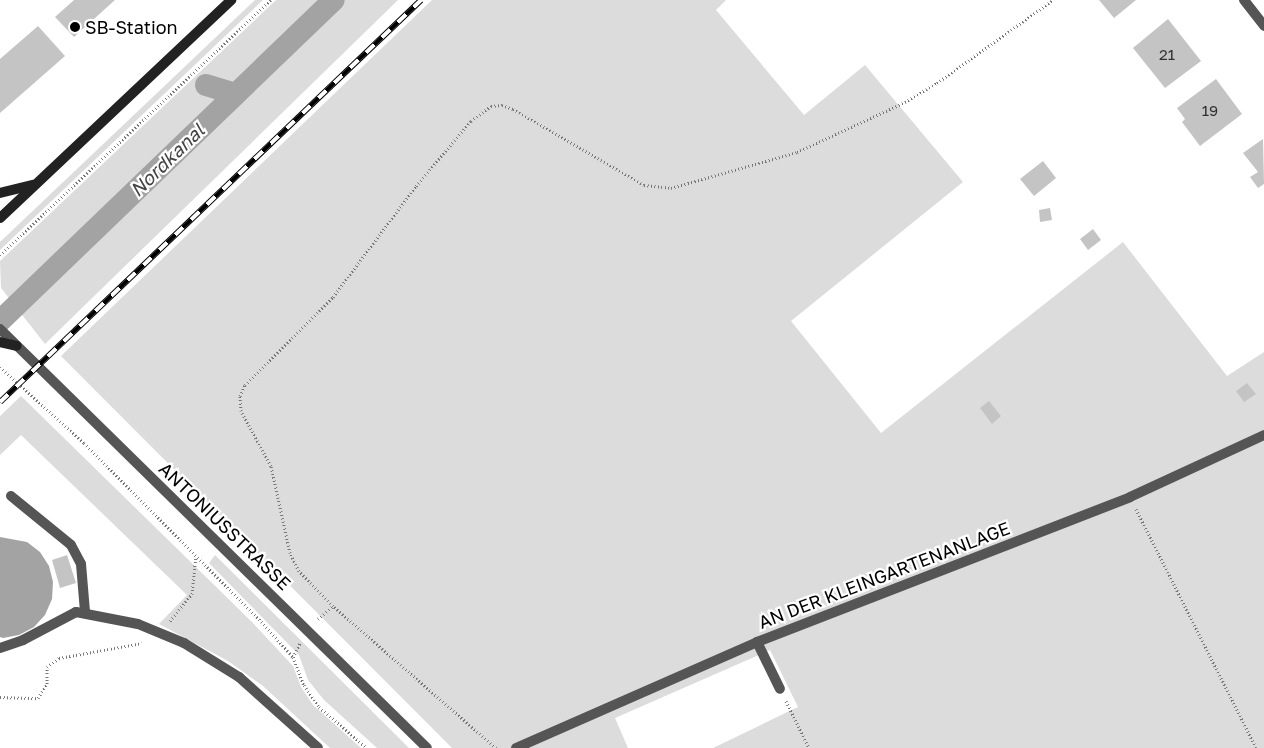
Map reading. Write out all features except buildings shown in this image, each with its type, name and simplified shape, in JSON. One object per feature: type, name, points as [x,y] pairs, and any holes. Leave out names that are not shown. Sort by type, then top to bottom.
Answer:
[{"type":"main road","points":[[0,218],[231,0]]},
{"type":"main road","points":[[0,193],[34,184]]},
{"type":"main road","points":[[0,342],[17,346]]},
{"type":"street","points":[[1244,0],[1264,26]]},
{"type":"street","name":"ANTONIUSSTRASSE","points":[[0,329],[428,748]]},
{"type":"street","name":"AN DER KLEINGARTENANLAGE","points":[[516,748],[757,642],[1130,497],[1264,435]]},
{"type":"street","points":[[11,496],[71,545],[80,564],[85,612]]},
{"type":"street","points":[[0,648],[23,640],[68,614],[85,612],[160,632],[244,680],[318,748]]},
{"type":"street","points":[[757,642],[780,689]]},
{"type":"path","points":[[0,256],[271,0]]},
{"type":"path","points":[[496,748],[333,606],[299,571],[290,554],[271,466],[241,411],[240,396],[245,386],[333,297],[416,186],[471,121],[491,106],[502,105],[514,108],[644,185],[671,188],[805,150],[905,102],[937,83],[1053,0]]},
{"type":"path","points":[[2,369],[84,443],[196,556],[293,657],[304,685],[319,707],[367,748]]},
{"type":"path","points":[[1130,497],[1256,748]]},
{"type":"path","points":[[0,697],[38,698],[47,684],[45,672],[50,662],[72,655],[133,646],[148,641],[160,632],[192,594],[196,578],[196,556]]},
{"type":"path","points":[[780,689],[809,748]]},
{"type":"shaded area","points":[[255,0],[263,0],[0,250],[0,242]]},
{"type":"shaded area","points":[[276,0],[398,0],[45,344],[1,288],[0,261]]},
{"type":"shaded area","points":[[432,0],[726,0],[716,10],[804,115],[865,65],[963,182],[791,321],[881,433],[1123,242],[1227,376],[1264,352],[1264,748],[713,748],[798,707],[770,650],[615,718],[628,748],[452,748],[61,356]]},
{"type":"shaded area","points":[[21,396],[252,622],[293,666],[301,687],[313,705],[361,748],[330,748],[263,686],[228,661],[159,624],[187,595],[21,435],[0,455],[0,416]]},
{"type":"shaded area","points":[[0,537],[27,542],[40,552],[49,566],[53,582],[52,599],[45,615],[34,627],[19,635],[3,638],[0,637]]},
{"type":"shaded area","points":[[215,555],[409,748],[377,748],[324,700],[308,680],[299,655],[209,563]]},
{"type":"waterway","name":"Nordkanal","points":[[0,321],[334,0]]},
{"type":"waterway","points":[[206,85],[236,94]]},
{"type":"railway","points":[[0,402],[421,0]]},
{"type":"place","name":"SB-Station","points":[[75,27]]}]
